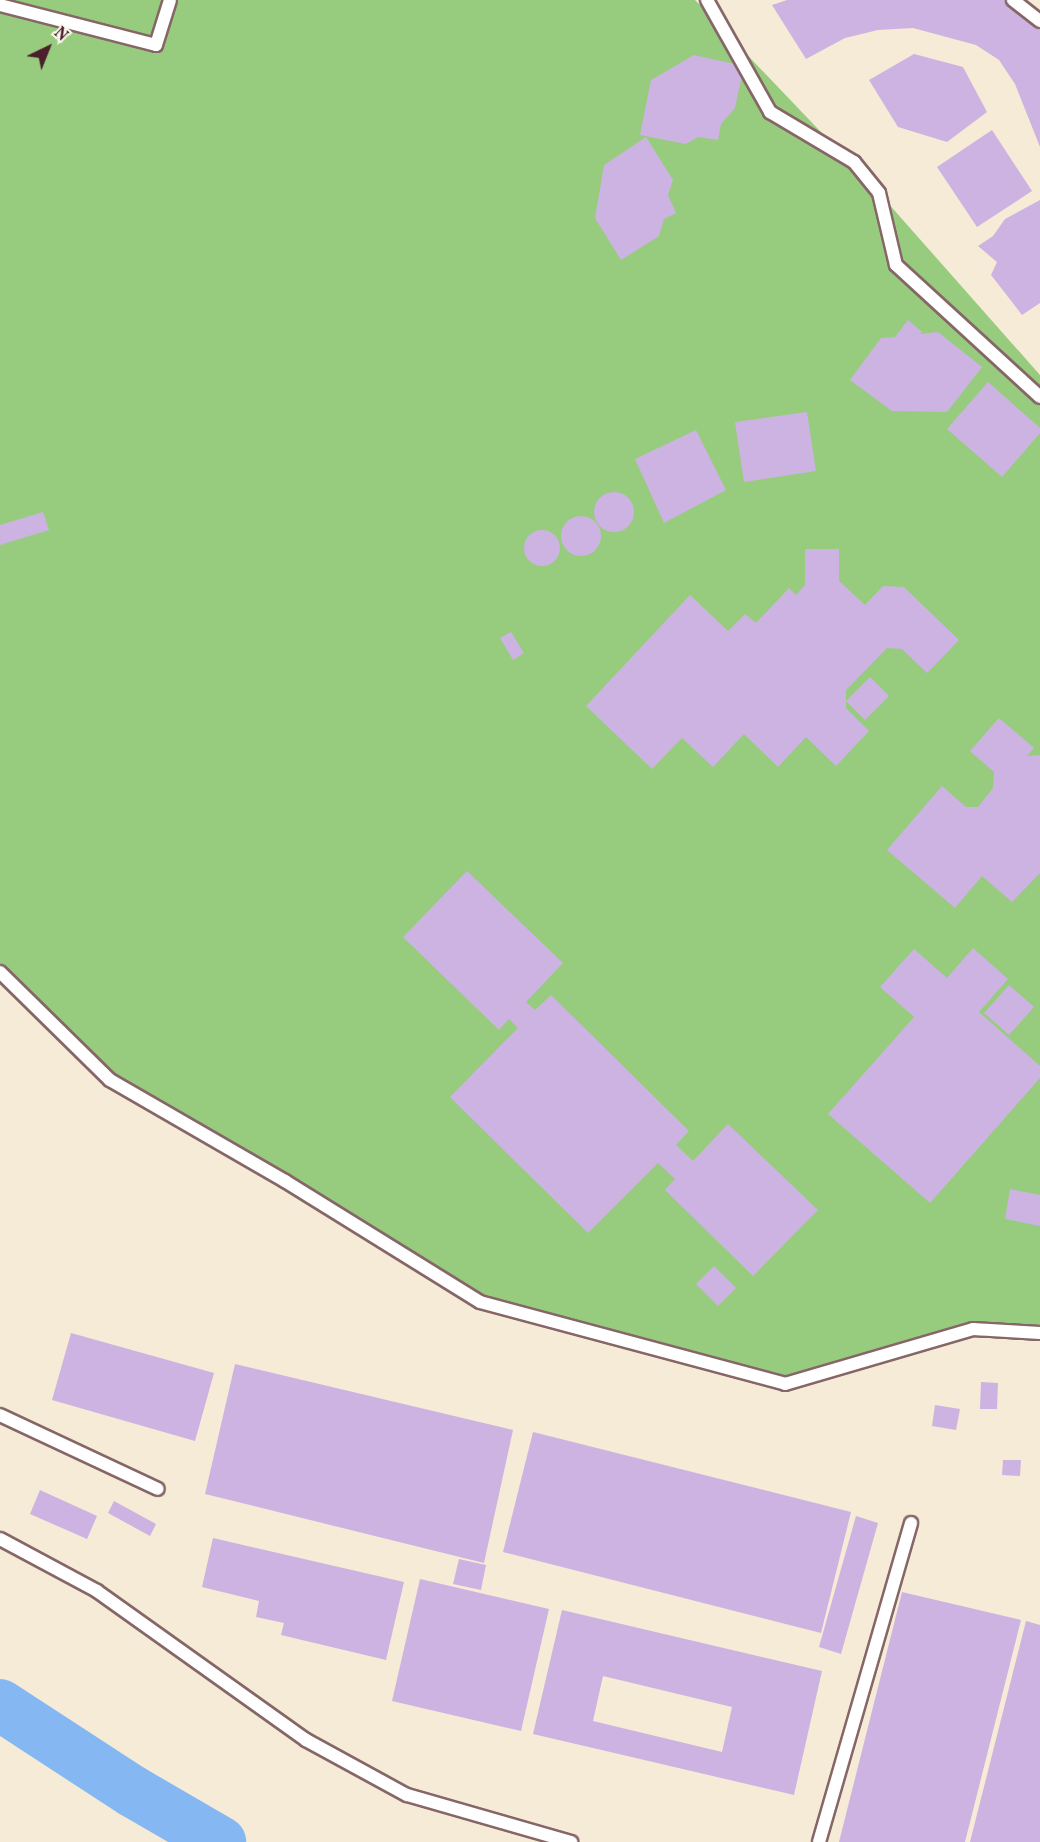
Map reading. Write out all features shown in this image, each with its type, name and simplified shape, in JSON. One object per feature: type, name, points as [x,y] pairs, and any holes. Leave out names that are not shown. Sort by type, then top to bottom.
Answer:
[{"type":"lane","points":[[0,5],[156,45],[170,0]]},
{"type":"lane","points":[[707,0],[770,111],[854,162],[879,193],[896,265],[1040,397]]},
{"type":"lane","points":[[1013,0],[1040,21]]},
{"type":"lane","points":[[0,972],[111,1080],[285,1181],[480,1302],[785,1383],[973,1329],[1040,1333]]},
{"type":"lane","points":[[0,1415],[158,1489]]},
{"type":"lane","points":[[819,1842],[911,1523]]},
{"type":"lane","points":[[0,1539],[97,1591],[306,1740],[406,1796],[571,1842]]},
{"type":"green space","points":[[0,0],[695,0],[879,193],[1040,375],[1040,1333],[973,1329],[785,1384],[480,1302],[110,1080],[0,975]]},
{"type":"building","points":[[787,0],[1006,0],[1040,30],[1040,147],[1015,84],[999,60],[976,45],[913,28],[878,30],[845,38],[806,59],[772,5]]},
{"type":"building","points":[[914,54],[963,67],[987,112],[947,142],[898,127],[869,80]]},
{"type":"building","points":[[694,55],[744,66],[735,108],[721,124],[718,140],[698,137],[686,144],[640,135],[651,80]]},
{"type":"building","points":[[992,130],[1032,191],[977,227],[937,167]]},
{"type":"building","points":[[646,137],[673,180],[668,195],[676,213],[664,219],[659,236],[621,260],[595,218],[604,165]]},
{"type":"building","points":[[1040,200],[1040,303],[1022,315],[991,275],[997,262],[978,246],[993,236],[1005,219]]},
{"type":"building","points":[[908,320],[922,332],[920,334],[938,332],[982,367],[947,412],[892,411],[850,380],[881,338],[895,337]]},
{"type":"building","points":[[988,382],[1040,428],[1040,433],[1002,477],[947,429]]},
{"type":"building","points":[[807,412],[816,471],[744,482],[735,422]]},
{"type":"building","points":[[696,430],[726,490],[664,523],[635,459]]},
{"type":"building","points":[[614,492],[622,493],[628,498],[633,504],[633,520],[628,526],[622,531],[614,532],[606,531],[600,526],[595,520],[594,512],[595,504],[600,498],[606,493]]},
{"type":"building","points":[[43,512],[49,530],[0,545],[0,525]]},
{"type":"building","points":[[581,516],[589,517],[595,522],[600,528],[600,544],[595,550],[589,555],[581,556],[573,555],[567,550],[562,544],[561,536],[562,528],[567,522],[573,517]]},
{"type":"building","points":[[542,530],[555,535],[560,548],[555,561],[542,566],[529,561],[524,548],[529,535]]},
{"type":"building","points":[[805,549],[839,549],[839,581],[865,605],[883,586],[904,587],[959,640],[927,673],[902,649],[887,648],[846,690],[846,708],[869,731],[836,766],[806,737],[778,767],[744,734],[713,767],[682,738],[652,769],[586,706],[690,595],[728,631],[745,614],[756,623],[789,588],[796,595],[805,585]]},
{"type":"building","points":[[511,632],[524,653],[513,660],[500,638]]},
{"type":"building","points":[[870,677],[889,696],[865,720],[846,701]]},
{"type":"building","points":[[999,718],[1034,748],[1027,756],[1040,755],[1040,873],[1012,902],[982,876],[955,908],[887,850],[942,786],[966,807],[978,807],[993,788],[994,772],[970,751]]},
{"type":"building","points":[[467,871],[563,963],[526,1002],[535,1010],[551,995],[689,1131],[676,1145],[693,1161],[728,1124],[818,1210],[753,1276],[665,1190],[675,1179],[658,1163],[588,1233],[450,1097],[518,1028],[509,1019],[499,1030],[403,937]]},
{"type":"building","points":[[973,948],[1008,979],[979,1012],[1040,1066],[1040,1078],[930,1203],[828,1114],[914,1017],[880,987],[914,949],[947,978]]},
{"type":"building","points":[[1009,985],[1034,1007],[1009,1035],[984,1013]]},
{"type":"building","points":[[1010,1189],[1040,1195],[1040,1226],[1005,1219]]},
{"type":"building","points":[[714,1266],[736,1288],[718,1306],[696,1284]]},
{"type":"building","points":[[71,1333],[214,1373],[195,1441],[52,1400]]},
{"type":"building","points":[[235,1364],[513,1430],[484,1563],[205,1494]]},
{"type":"building","points":[[981,1382],[998,1383],[997,1409],[980,1409]]},
{"type":"building","points":[[935,1405],[960,1409],[956,1430],[932,1426]]},
{"type":"building","points":[[533,1432],[851,1512],[821,1633],[503,1552]]},
{"type":"building","points":[[1003,1460],[1021,1460],[1020,1476],[1002,1475]]},
{"type":"building","points":[[40,1490],[97,1516],[87,1539],[30,1514]]},
{"type":"building","points":[[114,1501],[156,1524],[150,1536],[108,1513]]},
{"type":"building","points":[[856,1516],[878,1523],[841,1654],[819,1647]]},
{"type":"building","points":[[213,1538],[404,1582],[386,1660],[281,1635],[284,1623],[256,1617],[259,1601],[202,1587]]},
{"type":"building","points":[[459,1559],[486,1565],[481,1590],[453,1584]]},
{"type":"building","points":[[420,1579],[549,1609],[521,1731],[392,1701]]},
{"type":"building","points":[[902,1592],[1021,1620],[965,1842],[839,1842]]},
{"type":"building","points":[[562,1610],[822,1671],[794,1795],[533,1734]],"holes":[[[603,1676],[732,1707],[722,1752],[593,1721]]]},
{"type":"building","points":[[1026,1621],[1040,1625],[1040,1842],[970,1842]]},
{"type":"waterway","points":[[0,1705],[132,1791],[220,1842]]}]
